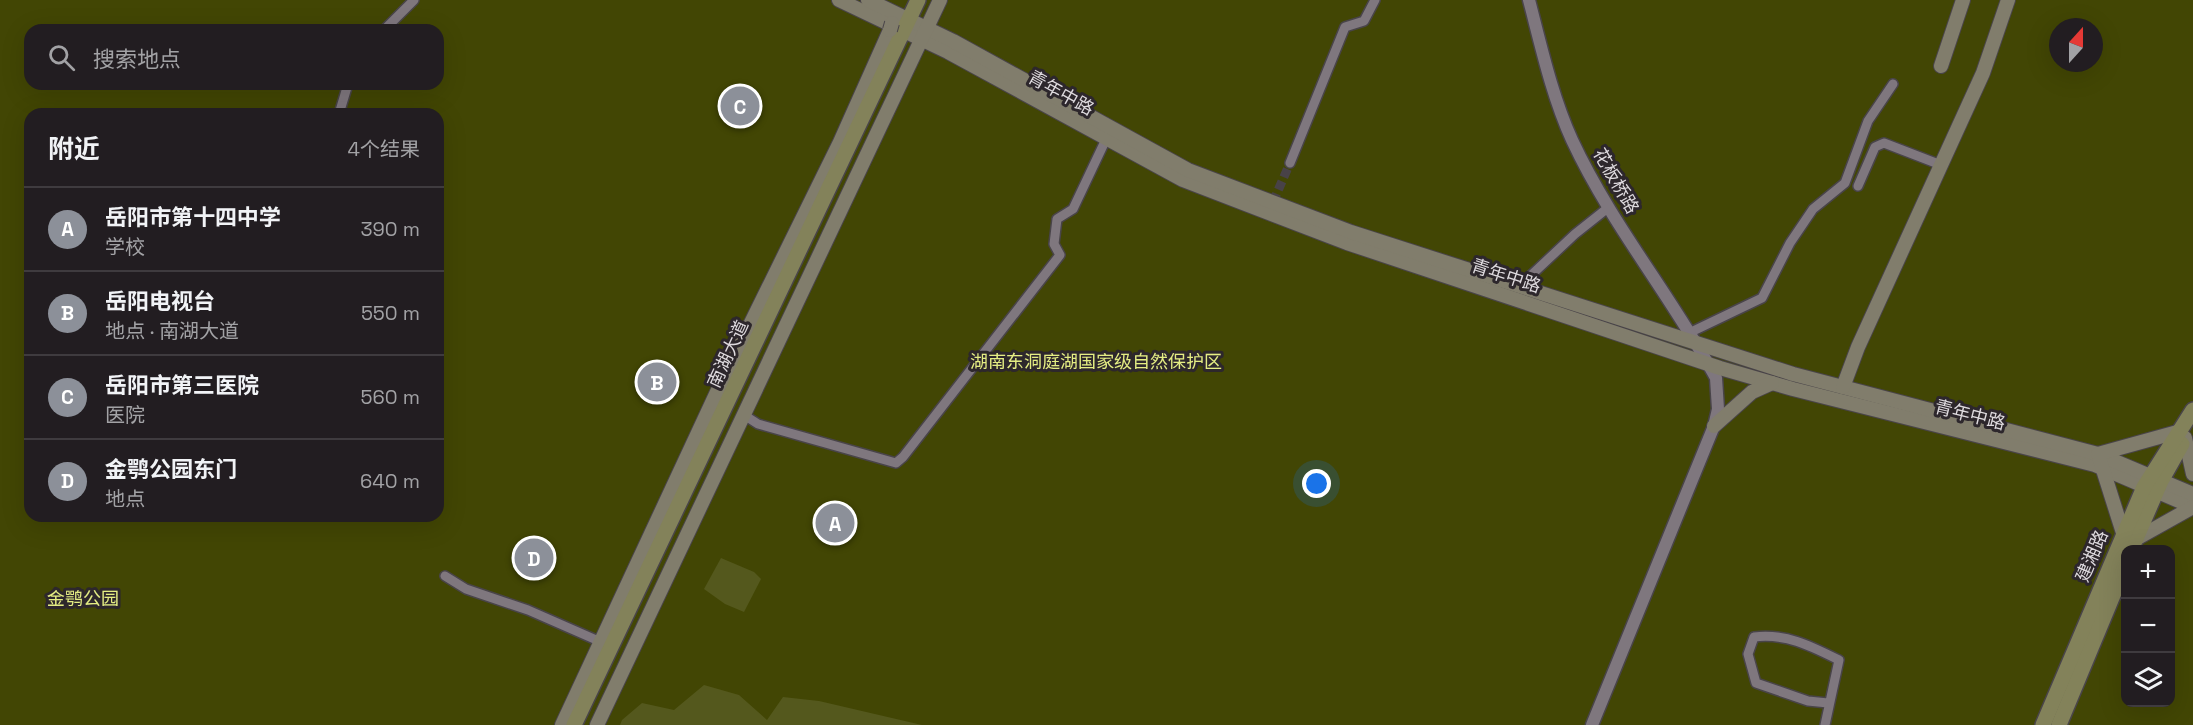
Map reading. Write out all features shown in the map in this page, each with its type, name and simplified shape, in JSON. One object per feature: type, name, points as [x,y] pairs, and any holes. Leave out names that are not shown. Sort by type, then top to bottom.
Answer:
[{"type":"main road","name":"青年中路","points":[[839,0],[908,26]]},
{"type":"main road","name":"青年中路","points":[[868,0],[908,26],[1109,133],[1199,174],[1351,232],[1511,285],[1692,337],[1793,374],[2098,454],[2193,507]]},
{"type":"main road","points":[[597,725],[744,415],[908,26],[905,0]]},
{"type":"main road","name":"南湖大道","points":[[586,725],[918,0]]},
{"type":"main road","name":"南湖大道","points":[[574,725],[908,26],[928,0]]},
{"type":"main road","points":[[562,725],[716,394],[840,142],[908,26],[940,0]]},
{"type":"main road","points":[[1941,66],[1963,0]]},
{"type":"main road","points":[[1842,387],[1983,73],[2008,0]]},
{"type":"main road","name":"青年中路","points":[[1109,133],[1183,180],[1347,243],[1772,383],[2193,494]]},
{"type":"main road","points":[[1714,426],[1752,392],[1772,383]]},
{"type":"main road","name":"建湘路","points":[[2043,725],[2130,540],[2152,484],[2186,431],[2193,410]]},
{"type":"main road","points":[[2193,474],[2186,431],[2098,454],[2130,540],[2193,507]]},
{"type":"main road","name":"建湘路","points":[[2059,725],[2121,576]]},
{"type":"street","points":[[390,24],[414,0]]},
{"type":"street","points":[[1290,163],[1345,27],[1364,21],[1375,0]]},
{"type":"street","name":"花板桥路","points":[[1529,0],[1544,58],[1572,139],[1609,207],[1716,378],[1718,409],[1714,426],[1592,725]]},
{"type":"street","points":[[1692,337],[1762,298],[1790,243],[1813,209],[1845,183],[1868,121],[1893,84]]},
{"type":"street","points":[[341,108],[346,90]]},
{"type":"street","points":[[744,415],[758,424],[896,463],[1060,255],[1054,244],[1057,219],[1073,209],[1109,133]]},
{"type":"street","points":[[1858,186],[1875,147],[1884,143],[1941,165]]},
{"type":"street","points":[[1511,285],[1527,279],[1575,234],[1609,207]]},
{"type":"street","points":[[445,576],[466,589],[528,610],[601,642]]},
{"type":"street","points":[[1826,725],[1828,704],[1839,660],[1803,642],[1771,635],[1754,637],[1748,654],[1756,683],[1808,701],[1828,704]]},
{"type":"green space","name":"湖南东洞庭湖国家级自然保护区","points":[[0,0],[2193,0],[2193,725],[0,725]]},
{"type":"green space","points":[[721,558],[754,572],[761,579],[744,612],[725,604],[704,589]]},
{"type":"green space","points":[[704,685],[739,695],[767,720],[783,697],[819,701],[922,725],[620,725],[622,720],[642,703],[674,710]]},
{"type":"tunnel","points":[[1273,202],[1290,163]]},
{"type":"place","name":"岳阳市第三医院","points":[[740,106]]},
{"type":"place","name":"岳阳电视台","points":[[657,382]]},
{"type":"place","name":"岳阳市第十四中学","points":[[835,523]]},
{"type":"place","name":"金鹗公园东门","points":[[534,558]]},
{"type":"park label","name":"金鹗公园","points":[[83,599]]}]
